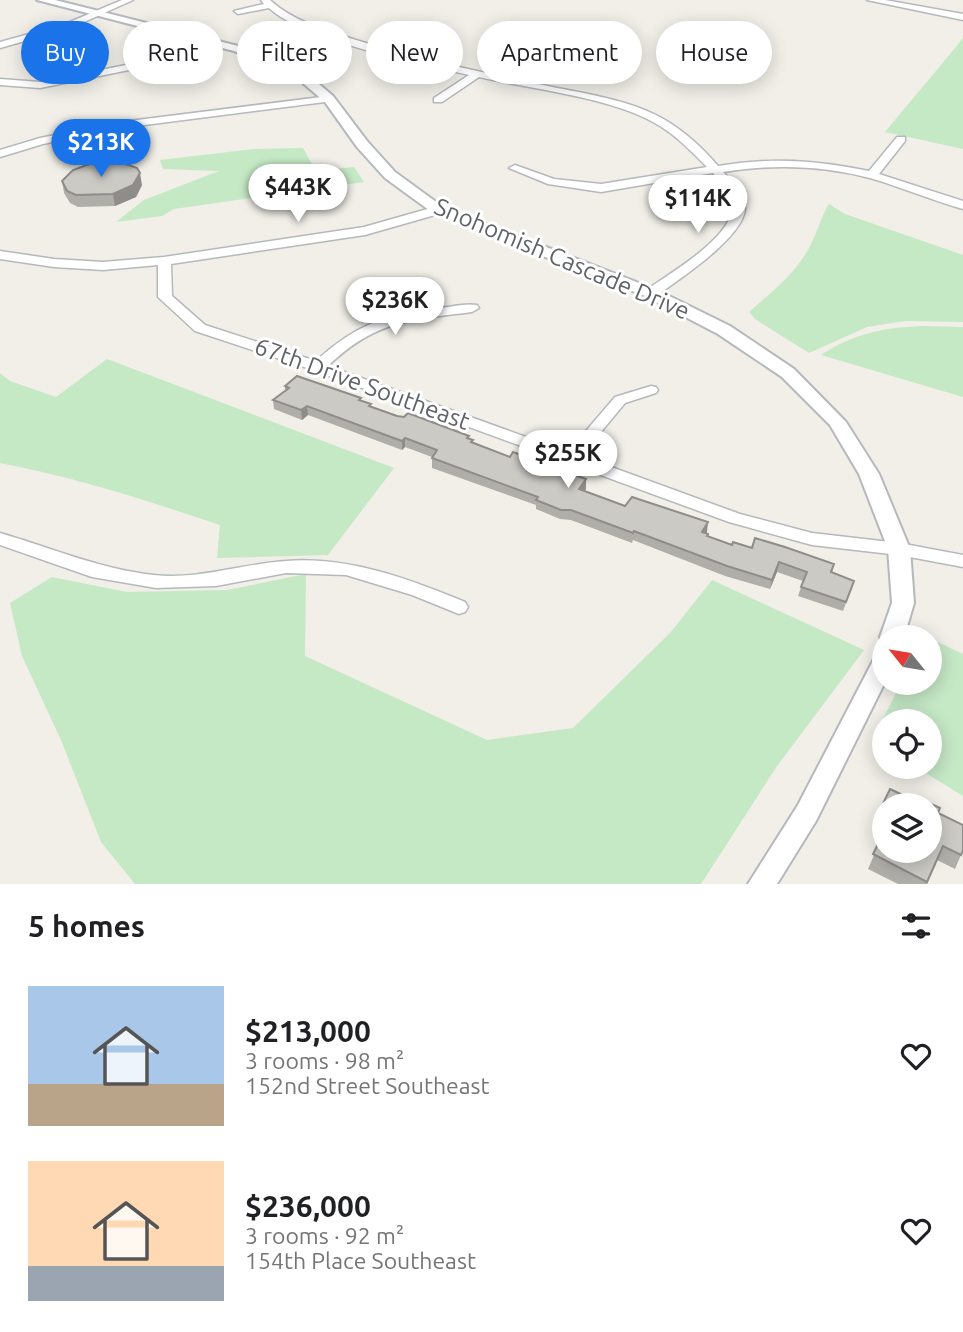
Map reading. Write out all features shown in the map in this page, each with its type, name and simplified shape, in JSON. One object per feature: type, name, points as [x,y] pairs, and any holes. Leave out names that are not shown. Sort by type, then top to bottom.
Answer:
[{"type":"street","name":"Snohomish Cascade Drive","points":[[42,0],[238,49],[276,62],[301,75],[329,99],[362,144],[390,175],[438,210],[651,293],[724,330],[788,373],[837,422],[869,474],[899,548],[903,603],[896,625]]},
{"type":"street","points":[[0,45],[98,14],[129,0]]},
{"type":"street","points":[[871,0],[963,17]]},
{"type":"street","points":[[238,10],[266,3],[292,21],[352,44],[477,73]]},
{"type":"street","points":[[0,82],[40,85],[123,69]]},
{"type":"street","points":[[438,100],[477,74]]},
{"type":"street","points":[[528,84],[613,103],[642,113],[667,126],[733,189],[740,208],[733,225],[687,267],[651,293]]},
{"type":"street","points":[[0,154],[38,140],[80,130],[283,107],[329,99]]},
{"type":"street","points":[[872,175],[901,139]]},
{"type":"street","points":[[515,169],[552,182],[601,188],[714,169],[790,162],[829,166],[872,175],[963,205]]},
{"type":"street","points":[[0,255],[54,263],[103,266],[164,261],[365,231],[438,210]]},
{"type":"street","name":"67th Drive Southeast","points":[[164,261],[165,297],[200,328],[318,367],[735,518],[812,539],[899,548],[963,561]]},
{"type":"street","points":[[318,367],[351,338],[372,327],[394,319],[472,308]]},
{"type":"street","points":[[570,459],[620,400],[651,390]]},
{"type":"street","points":[[0,539],[92,571],[156,582],[216,580],[286,567],[346,569],[418,590],[459,607]]},
{"type":"street","points":[[762,884],[807,813],[872,685]]},
{"type":"green space","points":[[963,38],[963,149],[885,132],[956,47]]},
{"type":"green space","points":[[303,148],[316,171],[354,167],[364,182],[174,209],[162,216],[116,222],[144,200],[219,171],[163,169],[160,160],[254,149]]},
{"type":"green space","points":[[829,204],[845,214],[963,255],[963,322],[905,321],[867,327],[809,353],[755,319],[749,312],[780,285],[800,262]]},
{"type":"green space","points":[[963,327],[963,397],[821,355],[858,336],[897,328]]},
{"type":"green space","points":[[107,359],[394,468],[328,555],[217,558],[220,525],[84,482],[0,463],[0,373],[10,381],[56,397]]},
{"type":"green space","points":[[306,574],[305,656],[487,740],[573,728],[670,633],[712,580],[864,650],[777,766],[701,884],[135,884],[101,842],[61,740],[22,656],[10,603],[52,577],[127,592],[227,590]]},
{"type":"green space","points":[[942,644],[963,654],[963,796],[935,779],[942,779],[942,709],[888,709],[895,695],[942,695]]},
{"type":"building","points":[[95,162],[120,162],[137,168],[140,173],[133,185],[113,194],[76,195],[67,191],[62,181],[73,170]]},
{"type":"building","points":[[297,376],[361,398],[359,400],[371,404],[369,406],[397,416],[404,417],[408,413],[469,436],[467,438],[473,440],[471,442],[510,457],[513,452],[586,479],[579,489],[625,506],[632,497],[708,522],[702,532],[732,545],[733,542],[752,548],[755,538],[834,564],[831,572],[854,581],[846,602],[801,587],[807,572],[779,562],[772,580],[727,566],[634,531],[633,533],[571,510],[561,510],[536,500],[538,497],[432,458],[437,450],[405,438],[402,441],[307,406],[301,410],[273,400],[289,388],[285,386]]},
{"type":"building","points":[[942,815],[963,825],[961,855],[943,846],[942,848]]},
{"type":"building","points":[[890,863],[935,863],[927,882]]}]
